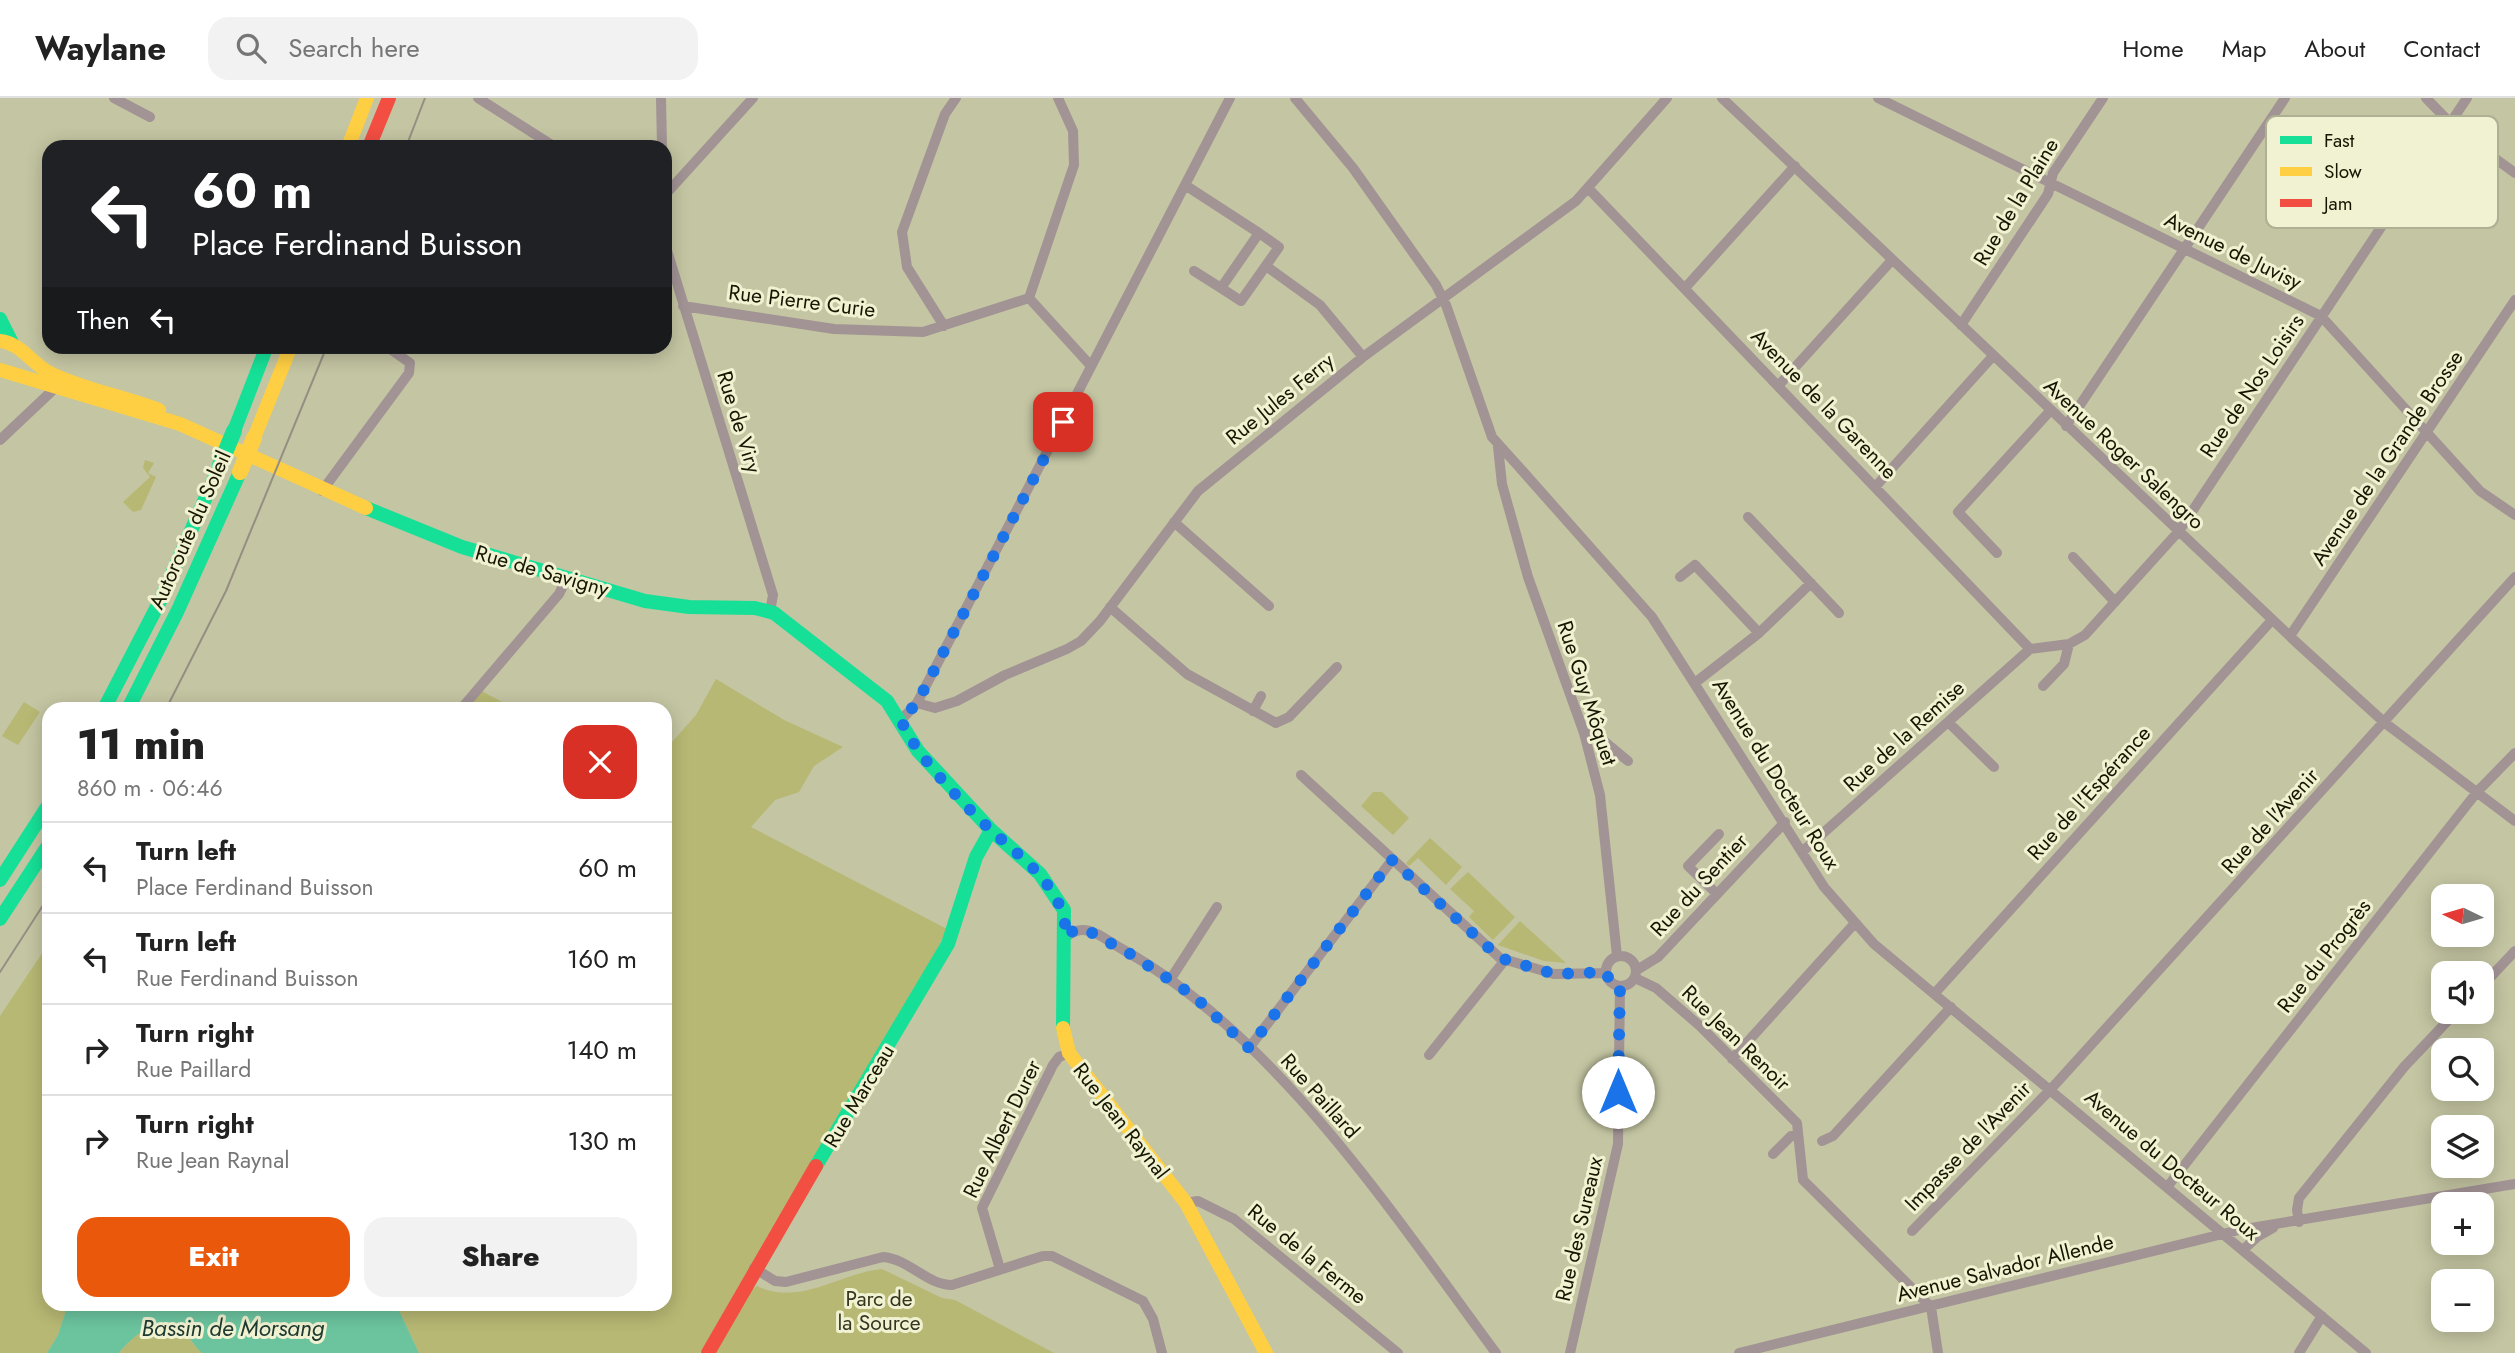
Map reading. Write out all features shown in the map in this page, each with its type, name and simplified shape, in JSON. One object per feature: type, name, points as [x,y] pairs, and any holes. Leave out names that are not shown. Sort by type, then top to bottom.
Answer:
[{"type":"main road","points":[[351,140],[367,98]]},
{"type":"main road","points":[[372,140],[389,98]]},
{"type":"main road","points":[[0,319],[10,344]]},
{"type":"main road","name":"Rue de Savigny","points":[[10,344],[53,375],[145,404],[180,424],[322,491],[450,544],[663,604],[745,607],[771,612]]},
{"type":"main road","name":"Rue de Savigny","points":[[2,370],[18,360],[10,344]]},
{"type":"main road","name":"Autoroute du Soleil","points":[[108,702],[161,599],[220,465],[264,354]]},
{"type":"main road","name":"Autoroute du Soleil","points":[[132,702],[178,610],[240,472],[288,354]]},
{"type":"main road","name":"Rue de Savigny","points":[[2,370],[54,388],[180,424]]},
{"type":"main road","name":"Rue Jean Raynal","points":[[771,612],[790,622],[871,685],[901,720],[918,751],[992,830],[1027,860],[1048,886],[1064,910],[1066,937],[1063,1030],[1069,1053],[1186,1203],[1266,1353]]},
{"type":"main road","points":[[0,880],[42,815]]},
{"type":"main road","name":"Rue Marceau","points":[[708,1353],[754,1268],[950,941],[970,872],[992,830]]},
{"type":"main road","points":[[0,919],[42,855]]},
{"type":"street","points":[[114,98],[150,117]]},
{"type":"street","points":[[478,98],[544,140]]},
{"type":"street","points":[[661,98],[662,140]]},
{"type":"street","points":[[672,187],[753,98]]},
{"type":"street","points":[[944,326],[907,267],[902,232],[945,114],[956,98]]},
{"type":"street","points":[[1058,98],[1073,131],[1074,166],[1029,298],[1091,366]]},
{"type":"street","points":[[901,720],[917,703],[1230,98]]},
{"type":"street","name":"Avenue du Docteur Roux","points":[[1295,98],[1353,168],[1443,296],[1498,447],[1652,617],[1696,682],[1824,887],[1874,944],[2366,1353]]},
{"type":"street","name":"Rue Jules Ferry","points":[[917,703],[935,708],[965,697],[1082,640],[1174,522],[1209,482],[1363,357],[1576,201],[1667,98]]},
{"type":"street","name":"Avenue Roger Salengro","points":[[1723,98],[2272,620],[2385,723],[2515,821]]},
{"type":"street","name":"Avenue de Juvisy","points":[[1878,98],[2321,316],[2480,491],[2515,515]]},
{"type":"street","name":"Rue de la Plaine","points":[[1961,325],[2048,194],[2053,173],[2103,98]]},
{"type":"street","points":[[2273,116],[2285,98]]},
{"type":"street","points":[[2426,98],[2443,116]]},
{"type":"street","name":"Rue de Nos Loisirs","points":[[2455,116],[2467,98]]},
{"type":"street","points":[[2066,426],[2266,127]]},
{"type":"street","points":[[2498,162],[2515,173]]},
{"type":"street","points":[[1685,288],[1795,166]]},
{"type":"street","points":[[1185,186],[1279,247],[1241,302],[1194,271]]},
{"type":"street","name":"Avenue de la Garenne","points":[[1588,188],[2031,649]]},
{"type":"street","name":"Rue de Nos Loisirs","points":[[2069,645],[2085,635],[2179,531],[2380,228]]},
{"type":"street","points":[[1222,288],[1259,233]]},
{"type":"street","points":[[1779,385],[1892,260]]},
{"type":"street","points":[[1266,267],[1320,305],[1363,357]]},
{"type":"street","name":"Rue de Viry","points":[[672,268],[773,594],[771,612]]},
{"type":"street","name":"Rue Pierre Curie","points":[[683,306],[834,329],[923,332],[1029,298]]},
{"type":"street","name":"Avenue de la Grande Brosse","points":[[2291,636],[2515,300]]},
{"type":"street","points":[[322,491],[409,373],[410,363],[400,354]]},
{"type":"street","points":[[1876,486],[1993,356]]},
{"type":"street","points":[[0,440],[54,388]]},
{"type":"street","points":[[1997,553],[1958,512],[2050,411]]},
{"type":"street","name":"Rue Guy Môquet","points":[[1498,447],[1506,496],[1533,590],[1584,733],[1605,829],[1617,956]]},
{"type":"street","points":[[1748,517],[1839,613]]},
{"type":"street","points":[[1174,522],[1269,606]]},
{"type":"street","points":[[2073,557],[2115,603]]},
{"type":"street","points":[[1680,577],[1695,565],[1759,633]]},
{"type":"street","name":"Rue de l'Avenir","points":[[2051,1089],[2515,577]]},
{"type":"street","points":[[467,702],[559,594],[567,578]]},
{"type":"street","points":[[1696,682],[1759,633],[1811,583]]},
{"type":"street","points":[[1110,607],[1187,674],[1276,723],[1284,720],[1337,667]]},
{"type":"street","name":"Rue de l'Espérance","points":[[1935,993],[2272,620]]},
{"type":"street","points":[[2031,649],[2069,645],[2064,664],[2043,686]]},
{"type":"street","name":"Rue de la Remise","points":[[1803,851],[2031,649]]},
{"type":"street","points":[[1253,711],[1261,696]]},
{"type":"street","points":[[1948,722],[1994,767]]},
{"type":"street","points":[[1584,733],[1598,736],[1628,761]]},
{"type":"street","name":"Rue du Progrès","points":[[2168,1186],[2477,792],[2515,753]]},
{"type":"street","points":[[1301,775],[1489,950],[1505,960],[1554,974],[1606,972]]},
{"type":"street","name":"Rue du Sentier","points":[[1636,974],[1658,957],[1785,822]]},
{"type":"street","points":[[1717,894],[1688,866],[1719,834]]},
{"type":"street","points":[[1249,1048],[1392,860]]},
{"type":"street","points":[[1170,980],[1217,906]]},
{"type":"street","points":[[1732,1059],[1855,923]]},
{"type":"street","name":"Rue Paillard","points":[[1066,937],[1074,930],[1085,929],[1170,980],[1194,996],[1249,1048],[1363,1174],[1496,1353]]},
{"type":"street","points":[[2494,973],[2515,951]]},
{"type":"street","points":[[1617,956],[1630,958],[1636,974],[1629,984],[1620,986],[1610,982],[1606,972],[1608,962],[1617,956]]},
{"type":"street","points":[[1429,1055],[1505,960]]},
{"type":"street","name":"Rue Jean Renoir","points":[[1636,974],[1656,988],[1797,1123],[1803,1180],[1931,1307]]},
{"type":"street","name":"Rue des Sureaux","points":[[1570,1353],[1618,1144],[1620,986]]},
{"type":"street","points":[[1822,1141],[1833,1136],[1951,1007]]},
{"type":"street","points":[[2299,1222],[2299,1198],[2404,1067],[2445,1024]]},
{"type":"street","name":"Rue Albert Durer","points":[[1000,1269],[982,1208],[1053,1065],[1059,1057],[1069,1053]]},
{"type":"street","name":"Impasse de l'Avenir","points":[[1912,1231],[2051,1089]]},
{"type":"street","points":[[1773,1154],[1791,1136],[1798,1135]]},
{"type":"street","name":"Avenue Salvador Allende","points":[[1740,1353],[2223,1234],[2515,1184]]},
{"type":"street","name":"Rue de la Ferme","points":[[1186,1203],[1198,1201],[1234,1219],[1398,1353]]},
{"type":"street","name":"Avenue Salvador Allende","points":[[2243,1250],[2257,1237],[2280,1225]]},
{"type":"street","points":[[754,1268],[775,1281],[786,1282],[876,1258],[890,1257],[940,1283],[952,1285],[1052,1256],[1101,1279],[1148,1306],[1162,1353]]},
{"type":"street","points":[[1931,1307],[1938,1353]]},
{"type":"street","points":[[2299,1353],[2322,1316]]},
{"type":"green space","points":[[145,460],[154,463],[148,473],[156,477],[141,510],[133,512],[123,502],[150,477],[143,468]]},
{"type":"green space","points":[[716,679],[784,720],[843,747],[814,766],[799,792],[775,800],[751,827],[947,929],[928,968],[700,1353],[419,1353],[399,1311],[672,1311],[672,742],[696,715]]},
{"type":"green space","points":[[478,689],[502,702],[467,702]]},
{"type":"green space","points":[[24,702],[40,712],[18,745],[2,736]]},
{"type":"green space","points":[[1373,792],[1382,792],[1409,818],[1393,835],[1361,806]]},
{"type":"green space","points":[[1430,838],[1462,867],[1446,885],[1418,858],[1409,866],[1406,863]]},
{"type":"green space","points":[[1468,872],[1515,917],[1493,940],[1469,917],[1474,911],[1450,889]]},
{"type":"green space","points":[[1520,921],[1566,963],[1544,961],[1498,945]]},
{"type":"green space","points":[[42,953],[42,1311],[66,1311],[58,1335],[47,1353],[0,1353],[0,1016]]},
{"type":"green space","name":"Parc de la Source","points":[[882,1269],[942,1298],[955,1300],[1054,1353],[713,1353],[747,1293],[757,1286],[788,1293],[804,1291]]},
{"type":"green space","points":[[162,1325],[182,1331],[202,1353],[119,1353],[138,1334]]},
{"type":"water","name":"Bassin de Morsang","points":[[66,1311],[399,1311],[419,1353],[202,1353],[183,1332],[165,1325],[139,1333],[119,1353],[47,1353],[58,1335]]},
{"type":"tram line","points":[[409,140],[425,98]]},
{"type":"tram line","points":[[170,702],[226,591],[324,354]]},
{"type":"tram line","points":[[0,972],[42,907]]},
{"type":"traffic: fast","points":[[0,319],[12,343]]},
{"type":"traffic: fast","points":[[234,431],[264,354]]},
{"type":"traffic: fast","points":[[220,465],[234,431]]},
{"type":"traffic: fast","points":[[108,702],[161,599],[220,465]]},
{"type":"traffic: fast","points":[[132,702],[178,610],[240,472]]},
{"type":"traffic: fast","points":[[366,508],[462,547],[645,601],[689,607],[755,608],[774,613],[887,701],[918,751],[991,830],[1040,874],[1064,910],[1063,1028]]},
{"type":"traffic: fast","points":[[0,880],[42,815]]},
{"type":"traffic: fast","points":[[816,1166],[948,944],[976,857],[991,830]]},
{"type":"traffic: fast","points":[[0,919],[42,855]]},
{"type":"traffic: slow","points":[[351,140],[367,98]]},
{"type":"traffic: slow","points":[[0,341],[14,346],[44,369],[63,379],[159,410]]},
{"type":"traffic: slow","points":[[254,438],[288,354]]},
{"type":"traffic: slow","points":[[0,370],[180,424],[366,508]]},
{"type":"traffic: slow","points":[[240,472],[254,438]]},
{"type":"traffic: slow","points":[[1063,1028],[1069,1053],[1186,1203],[1266,1353]]},
{"type":"traffic: jam","points":[[372,140],[389,98]]},
{"type":"traffic: jam","points":[[708,1353],[816,1166]]},
{"type":"route","points":[[1063,422],[917,703],[901,720],[918,751],[992,830],[1040,874],[1064,910],[1066,937],[1074,930],[1085,929],[1132,955],[1194,996],[1249,1048],[1392,860],[1500,958],[1554,974],[1606,972],[1610,982],[1620,986],[1618,1092]]}]
